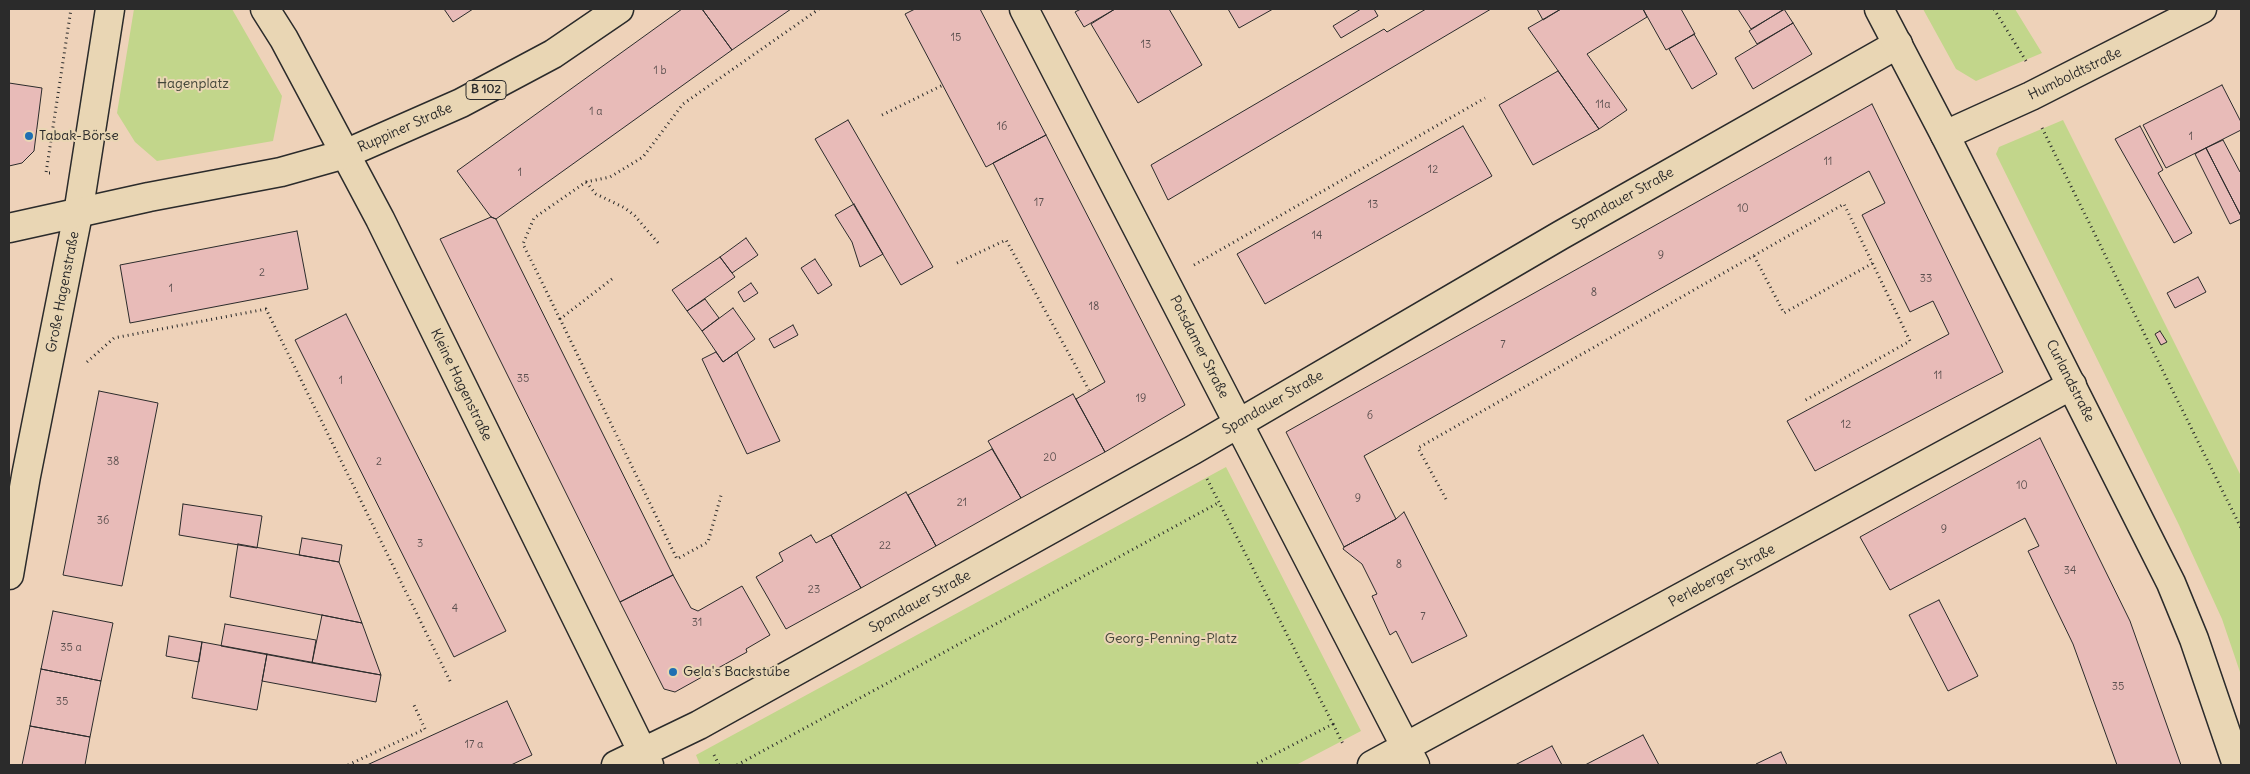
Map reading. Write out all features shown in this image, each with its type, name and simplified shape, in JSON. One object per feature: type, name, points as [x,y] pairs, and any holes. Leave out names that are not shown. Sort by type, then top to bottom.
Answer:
[{"type":"street","name":"Große Hagenstraße","points":[[9,575],[26,476],[78,214],[110,9]]},
{"type":"street","name":"Kleine Hagenstraße","points":[[265,9],[284,39],[380,219],[646,759]]},
{"type":"street","name":"Ruppiner Straße","points":[[345,154],[418,124],[503,81],[553,54],[618,9]]},
{"type":"street","name":"Potsdamer Straße","points":[[1024,9],[1411,756]]},
{"type":"street","name":"Curlandstraße","points":[[1879,9],[2172,583],[2194,639],[2237,765]]},
{"type":"street","name":"Humboldtstraße","points":[[1945,135],[2031,96],[2202,9]]},
{"type":"street","name":"Spandauer Straße","points":[[616,765],[646,759],[699,725],[1238,423],[1561,234],[1898,44]]},
{"type":"street","name":"B 102","points":[[9,228],[149,197],[281,172],[345,154]]},
{"type":"street","name":"Perleberger Straße","points":[[1372,765],[1411,756],[2072,385]]},
{"type":"path","points":[[722,492],[708,542],[677,559],[523,244],[534,218],[586,182],[610,177],[643,157],[683,104],[819,9]]},
{"type":"path","points":[[1994,9],[2026,62],[2031,96],[2043,131],[2241,528]]},
{"type":"path","points":[[882,115],[943,85]]},
{"type":"path","points":[[1165,282],[1485,98]]},
{"type":"path","points":[[586,182],[596,194],[625,208],[635,216],[659,244]]},
{"type":"path","points":[[1446,499],[1418,448],[1844,204],[1910,341],[1804,401]]},
{"type":"path","points":[[957,263],[1006,240],[1090,390]]},
{"type":"path","points":[[1754,256],[1784,313],[1873,263]]},
{"type":"path","points":[[560,319],[612,279]]},
{"type":"path","points":[[87,362],[114,338],[266,309],[451,683]]},
{"type":"path","points":[[737,765],[1218,503],[1333,724],[1254,765]]},
{"type":"path","points":[[348,765],[425,729],[413,704]]},
{"type":"green space","name":"Hagenplatz","points":[[134,9],[232,9],[282,96],[273,141],[157,161],[135,142],[117,113]]},
{"type":"green space","points":[[1923,9],[2015,9],[2042,53],[1976,81],[1956,69]]},
{"type":"green space","points":[[2063,120],[2241,476],[2241,675],[2222,619],[2179,525],[1996,154],[1999,147]]},
{"type":"green space","name":"Georg-Penning-Platz","points":[[1226,467],[1361,731],[1296,765],[700,765],[696,755]]},
{"type":"building","points":[[444,9],[473,9],[453,22]]},
{"type":"building","points":[[682,9],[702,9],[732,50],[496,219],[491,217],[457,171]]},
{"type":"building","points":[[702,9],[791,9],[732,50]]},
{"type":"building","points":[[915,9],[980,9],[1046,135],[986,167],[905,14]]},
{"type":"building","points":[[1081,9],[1115,9],[1084,27],[1075,12]]},
{"type":"building","points":[[1115,9],[1169,9],[1202,65],[1138,103],[1091,24]]},
{"type":"building","points":[[1228,9],[1273,9],[1239,28]]},
{"type":"building","points":[[1361,9],[1374,9],[1378,16],[1341,38],[1333,26]]},
{"type":"building","points":[[1426,9],[1491,9],[1168,200],[1151,165],[1384,29],[1387,32]]},
{"type":"building","points":[[1537,9],[1561,9],[1543,20]]},
{"type":"building","points":[[1561,9],[1643,9],[1647,17],[1587,54],[1627,110],[1599,129],[1528,28]]},
{"type":"building","points":[[1643,9],[1681,9],[1695,34],[1666,50]]},
{"type":"building","points":[[1738,9],[1785,9],[1751,29]]},
{"type":"building","points":[[1784,9],[1793,23],[1757,44],[1749,31]]},
{"type":"building","points":[[1793,23],[1812,54],[1753,89],[1735,58]]},
{"type":"building","points":[[1694,34],[1717,74],[1692,89],[1669,49]]},
{"type":"building","points":[[1558,71],[1599,129],[1533,165],[1499,105]]},
{"type":"building","points":[[9,83],[42,88],[34,151],[22,163],[9,166]]},
{"type":"building","points":[[2222,85],[2241,122],[2241,130],[2166,168],[2143,125]]},
{"type":"building","points":[[1872,104],[2003,372],[1815,471],[1787,421],[1949,334],[1933,301],[1910,312],[1862,215],[1885,203],[1869,171],[1364,456],[1396,519],[1344,547],[1286,432]]},
{"type":"building","points":[[848,120],[933,267],[901,285],[815,139]]},
{"type":"building","points":[[1463,126],[1492,176],[1265,304],[1237,254]]},
{"type":"building","points":[[2140,126],[2163,170],[2158,173],[2192,233],[2174,243],[2115,139]]},
{"type":"building","points":[[1046,135],[1185,405],[1105,452],[1076,399],[1105,382],[993,163]]},
{"type":"building","points":[[2223,140],[2241,171],[2241,216],[2206,148]]},
{"type":"building","points":[[2206,148],[2241,216],[2241,219],[2230,224],[2195,154]]},
{"type":"building","points":[[854,204],[883,254],[860,267],[852,242],[835,215]]},
{"type":"building","points":[[491,217],[496,219],[673,575],[620,602],[440,239]]},
{"type":"building","points":[[297,231],[308,289],[130,323],[120,265]]},
{"type":"building","points":[[746,238],[758,255],[732,273],[720,257]]},
{"type":"building","points":[[720,257],[735,277],[687,311],[672,290]]},
{"type":"building","points":[[815,259],[832,285],[818,294],[801,268]]},
{"type":"building","points":[[2198,277],[2206,292],[2175,308],[2167,293]]},
{"type":"building","points":[[751,283],[758,293],[744,302],[738,292]]},
{"type":"building","points":[[705,299],[719,318],[702,331],[687,311]]},
{"type":"building","points":[[733,308],[755,339],[723,362],[702,331]]},
{"type":"building","points":[[346,314],[506,631],[454,657],[295,340]]},
{"type":"building","points":[[793,325],[798,335],[774,348],[769,339]]},
{"type":"building","points":[[2160,331],[2167,342],[2161,345],[2155,334]]},
{"type":"building","points":[[716,352],[723,362],[737,352],[780,441],[747,454],[702,359]]},
{"type":"building","points":[[99,391],[158,403],[122,586],[63,575]]},
{"type":"building","points":[[1073,394],[1105,452],[1021,498],[988,441]]},
{"type":"building","points":[[2040,438],[2130,621],[2181,765],[2117,765],[2073,644],[2028,551],[2039,546],[2025,518],[1890,590],[1860,537]]},
{"type":"building","points":[[992,449],[1021,498],[936,546],[908,495]]},
{"type":"building","points":[[906,492],[936,546],[861,588],[831,535]]},
{"type":"building","points":[[183,504],[262,516],[257,548],[179,535]]},
{"type":"building","points":[[1404,512],[1467,636],[1412,663],[1396,631],[1390,635],[1372,596],[1377,594],[1362,564],[1343,549],[1396,519]]},
{"type":"building","points":[[811,535],[816,543],[831,535],[861,588],[786,629],[756,577],[783,561],[779,553]]},
{"type":"building","points":[[302,538],[342,545],[339,562],[299,555]]},
{"type":"building","points":[[238,544],[339,562],[362,623],[230,597]]},
{"type":"building","points":[[673,575],[691,608],[698,611],[742,586],[770,635],[746,649],[747,652],[675,692],[664,689],[620,602]]},
{"type":"building","points":[[1939,600],[1978,676],[1948,691],[1909,615]]},
{"type":"building","points":[[53,611],[113,623],[101,681],[41,669]]},
{"type":"building","points":[[322,615],[362,623],[381,675],[312,663]]},
{"type":"building","points":[[225,624],[316,640],[312,663],[221,646]]},
{"type":"building","points":[[169,636],[202,642],[199,662],[166,656]]},
{"type":"building","points":[[202,642],[267,654],[257,710],[192,698]]},
{"type":"building","points":[[267,654],[381,675],[376,702],[262,681]]},
{"type":"building","points":[[41,669],[101,681],[90,737],[30,726]]},
{"type":"building","points":[[507,701],[532,755],[511,765],[367,765]]},
{"type":"building","points":[[30,726],[90,737],[85,765],[22,765]]},
{"type":"building","points":[[1643,735],[1659,765],[1585,765]]},
{"type":"building","points":[[1552,746],[1562,765],[1515,765]]},
{"type":"building","points":[[1781,752],[1787,765],[1756,764]]},
{"type":"place","name":"Tabak-Börse","points":[[29,136]]},
{"type":"place","name":"Gela's Backstube","points":[[673,672]]}]
